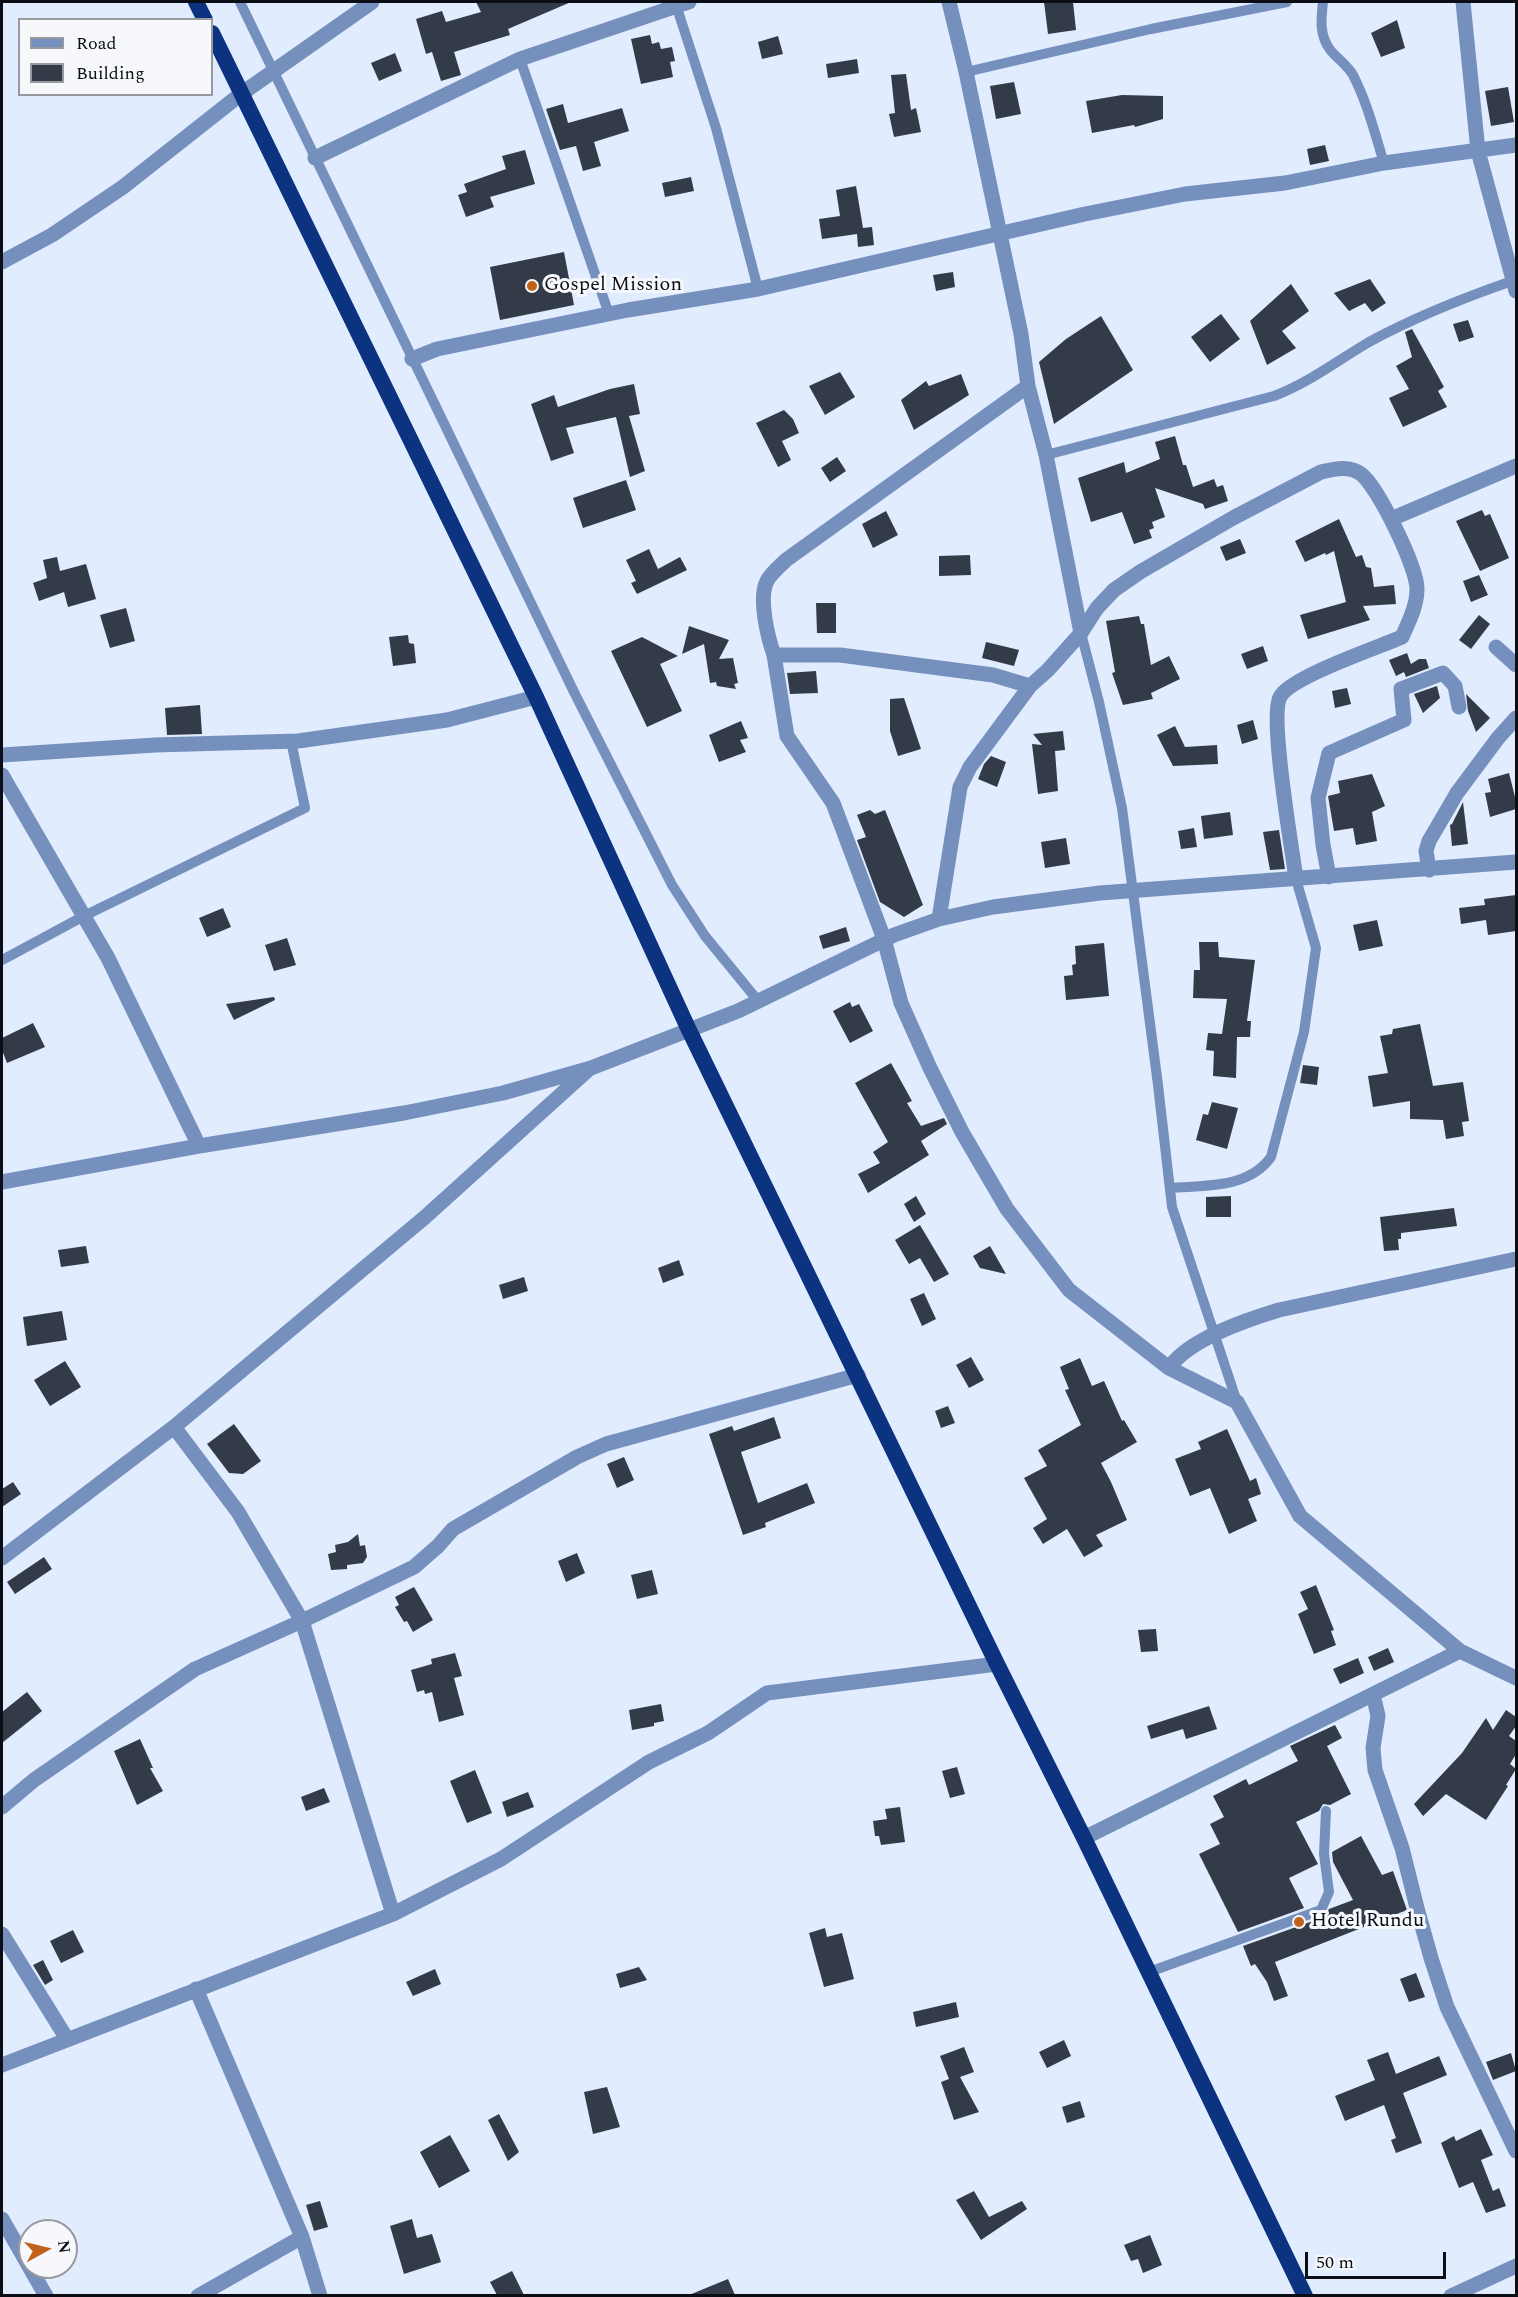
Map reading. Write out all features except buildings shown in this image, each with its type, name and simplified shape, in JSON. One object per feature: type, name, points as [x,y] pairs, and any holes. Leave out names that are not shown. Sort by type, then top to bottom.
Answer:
[{"type":"highway","points":[[196,2],[204,18]]},
{"type":"highway","points":[[213,35],[536,697],[688,1028],[1305,2295]]},
{"type":"street","points":[[2,262],[52,235],[123,187],[241,94],[372,2]]},
{"type":"street","points":[[949,2],[1021,334],[1029,386],[1046,455],[1081,633]]},
{"type":"street","points":[[1463,2],[1478,151],[1514,286]]},
{"type":"street","points":[[315,158],[520,59],[683,3]]},
{"type":"street","points":[[412,359],[437,349],[609,314],[758,289],[1085,214],[1185,195],[1285,183],[1384,163],[1516,146]]},
{"type":"street","points":[[1029,386],[786,560],[767,580],[764,589],[768,638],[774,655],[787,736],[833,803],[884,939],[901,1003],[962,1132],[1007,1209],[1069,1290],[1169,1368],[1237,1402],[1300,1516],[1460,1651],[1516,1678]]},
{"type":"street","points":[[1391,519],[1516,466]]},
{"type":"street","points":[[939,919],[960,787],[970,767],[1030,686],[1048,670],[1081,633],[1097,608],[1114,590],[1140,572],[1233,518],[1321,472],[1335,468],[1349,469],[1361,474],[1391,519],[1414,571],[1417,586],[1416,603],[1402,637],[1300,680],[1280,696],[1276,712],[1296,879]]},
{"type":"street","points":[[1496,647],[1516,665]]},
{"type":"street","points":[[774,655],[840,655],[993,675],[1030,686]]},
{"type":"street","points":[[1329,877],[1318,798],[1329,753],[1404,720],[1401,689],[1443,673],[1455,686],[1459,707]]},
{"type":"street","points":[[2,755],[291,741],[447,720],[536,697]]},
{"type":"street","points":[[1429,870],[1426,851],[1429,840],[1458,793],[1498,738],[1516,718]]},
{"type":"street","points":[[2,775],[108,958],[200,1146]]},
{"type":"street","points":[[2,1182],[200,1146],[404,1113],[503,1093],[591,1068],[653,1045],[688,1028],[759,1002],[844,957],[884,939],[939,919],[993,907],[1131,891],[1516,862]]},
{"type":"street","points":[[2,1558],[174,1427],[424,1218],[591,1068]]},
{"type":"street","points":[[1169,1368],[1175,1360],[1215,1335],[1252,1318],[1279,1310],[1516,1259]]},
{"type":"street","points":[[2,1807],[34,1780],[195,1669],[414,1567],[453,1529],[586,1452],[606,1444],[825,1386],[858,1375]]},
{"type":"street","points":[[174,1427],[238,1512],[302,1621],[393,1914]]},
{"type":"street","points":[[1084,1838],[1460,1651]]},
{"type":"street","points":[[2,2065],[393,1914],[501,1858],[649,1762],[708,1733],[767,1693],[997,1664]]},
{"type":"street","points":[[1373,1694],[1378,1716],[1373,1748],[1375,1770],[1402,1848],[1431,1958],[1447,2007],[1516,2151]]},
{"type":"street","points":[[2,1934],[66,2039]]},
{"type":"street","points":[[196,1989],[302,2237],[321,2295]]},
{"type":"street","points":[[2,2219],[46,2295]]},
{"type":"street","points":[[198,2295],[302,2237]]},
{"type":"street","points":[[1450,2295],[1516,2266]]},
{"type":"lane","points":[[240,2],[574,692],[672,885],[705,936],[759,1002]]},
{"type":"lane","points":[[966,72],[1151,29],[1287,2]]},
{"type":"lane","points":[[1323,2],[1320,22],[1323,36],[1330,50],[1353,75],[1364,100],[1384,163]]},
{"type":"lane","points":[[683,3],[758,289]]},
{"type":"lane","points":[[520,59],[609,314]]},
{"type":"lane","points":[[1046,455],[1274,396],[1297,387],[1402,325],[1470,295],[1514,286]]},
{"type":"lane","points":[[1081,633],[1122,808],[1172,1207],[1237,1402]]},
{"type":"lane","points":[[2,960],[84,916],[305,808],[291,741]]},
{"type":"lane","points":[[1170,1188],[1231,1183],[1256,1173],[1271,1157],[1304,1032],[1316,948],[1296,879]]},
{"type":"lane","points":[[1149,1972],[1321,1910],[1329,1892],[1324,1854],[1326,1811]]},
{"type":"place","name":"Gospel Mission","points":[[532,286]]},
{"type":"place","name":"Hotel Rundu","points":[[1299,1922]]}]
